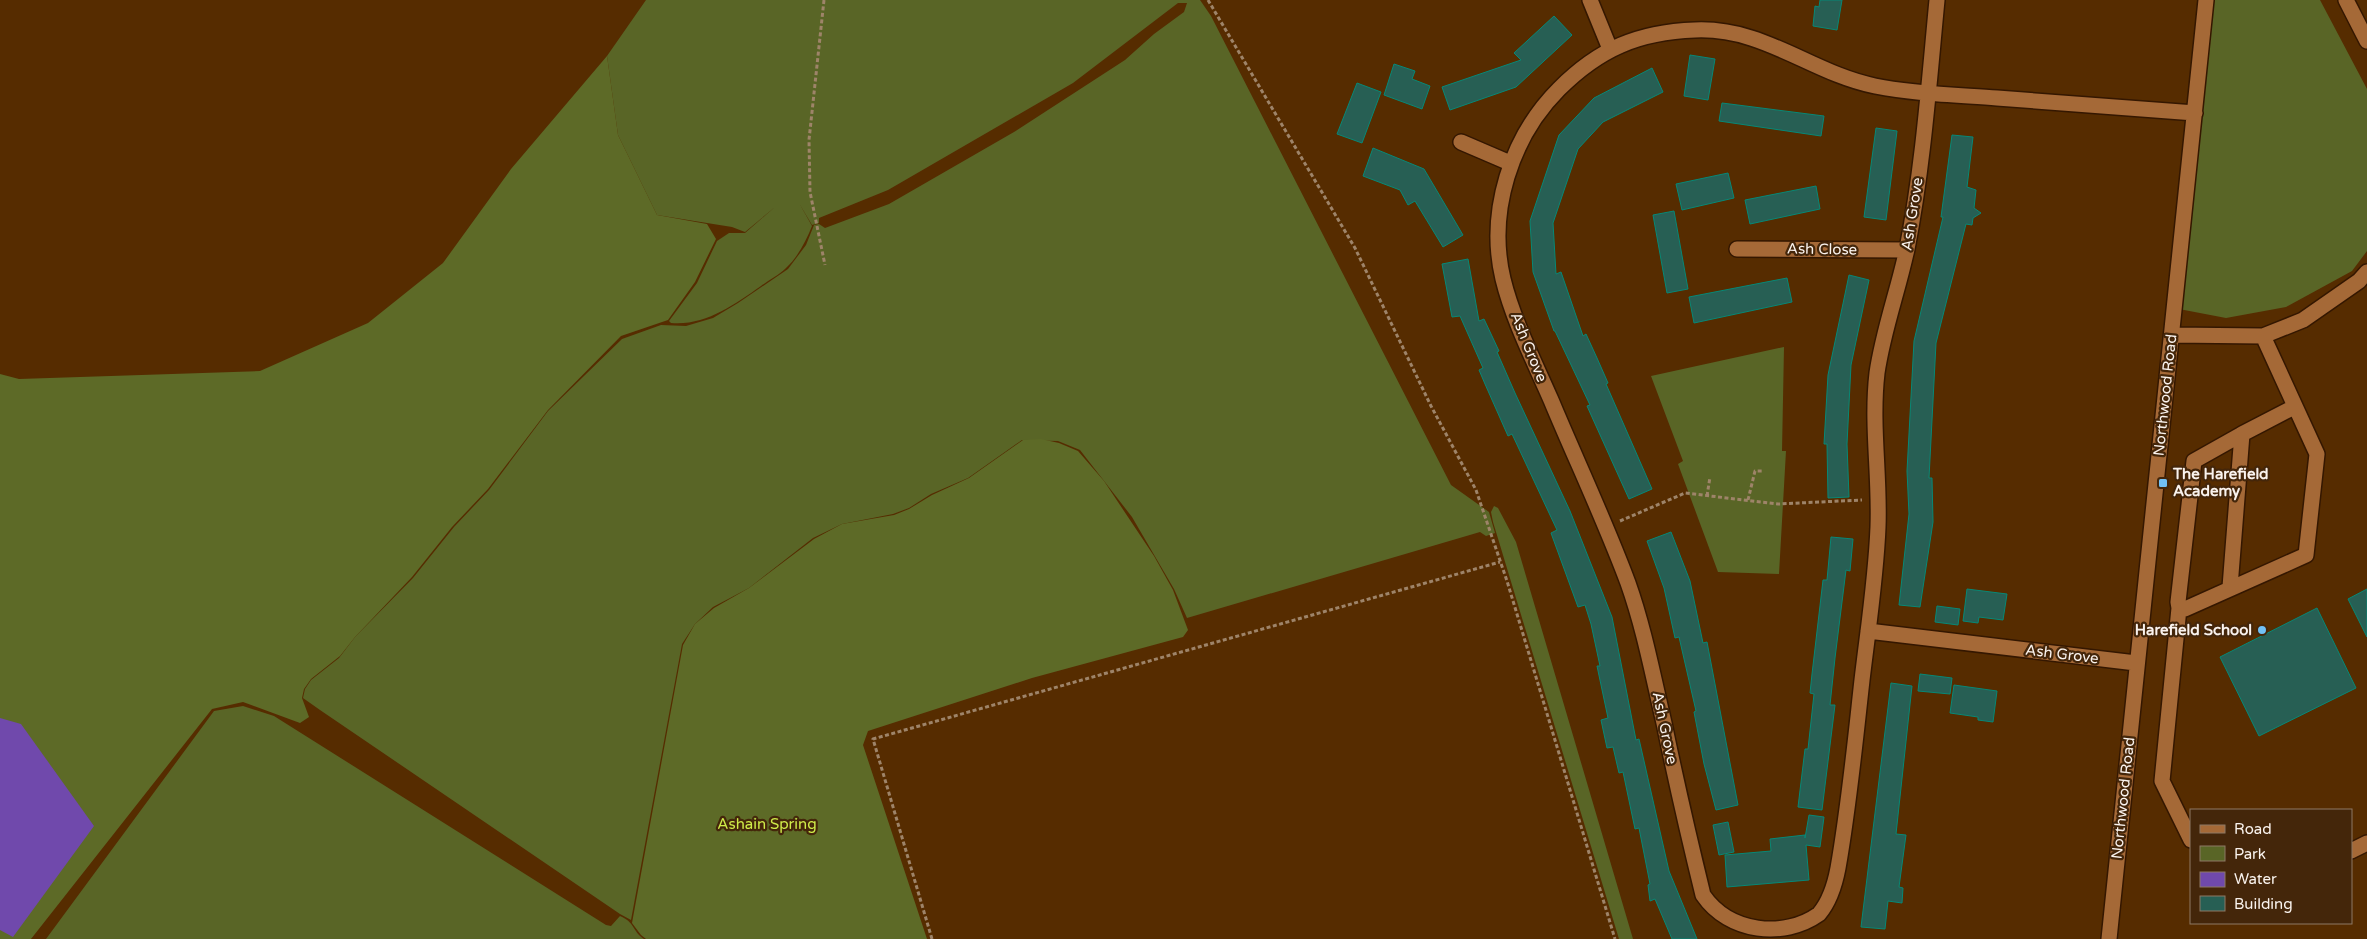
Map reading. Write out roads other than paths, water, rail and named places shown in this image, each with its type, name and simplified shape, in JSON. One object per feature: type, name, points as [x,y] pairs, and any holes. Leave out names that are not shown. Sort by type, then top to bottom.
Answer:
[{"type":"street","points":[[1590,0],[1610,49]]},
{"type":"street","points":[[1928,92],[1937,0]]},
{"type":"street","name":"Northwood Road","points":[[2109,939],[2136,663],[2206,0]]},
{"type":"street","points":[[2346,0],[2367,40]]},
{"type":"street","name":"Ash Grove","points":[[1928,92],[1920,164],[1906,250],[1881,350],[1877,374],[1874,434],[1878,526],[1868,631],[1844,835],[1834,885],[1818,914],[1796,931],[1782,937],[1757,934],[1738,926],[1711,905],[1703,895],[1644,637],[1628,583],[1519,326],[1502,278],[1499,234],[1505,183],[1510,162],[1520,141],[1539,112],[1554,94],[1580,69],[1610,49],[1660,32],[1712,30],[1738,33],[1779,47],[1848,79],[1875,86],[1928,92],[2195,113]]},
{"type":"street","points":[[1461,142],[1510,162]]},
{"type":"street","name":"Ash Close","points":[[1737,248],[1906,250]]},
{"type":"street","points":[[2172,336],[2263,336],[2303,320],[2359,281],[2367,272]]},
{"type":"street","points":[[2180,608],[2185,609],[2230,587],[2306,555],[2317,454],[2263,336]]},
{"type":"street","points":[[2190,838],[2162,781],[2180,608],[2178,602],[2194,461],[2294,407]]},
{"type":"street","points":[[2230,587],[2242,434]]},
{"type":"street","name":"Ash Grove","points":[[1868,631],[2136,663]]},
{"type":"street","points":[[2352,850],[2367,843]]},
{"type":"water","points":[[0,718],[21,724],[94,826],[13,937],[0,930]]},
{"type":"place","name":"The Harefield Academy","points":[[2163,483]]},
{"type":"place","name":"Harefield School","points":[[2262,630]]},
{"type":"park label","name":"Ashain Spring","points":[[767,824]]}]
